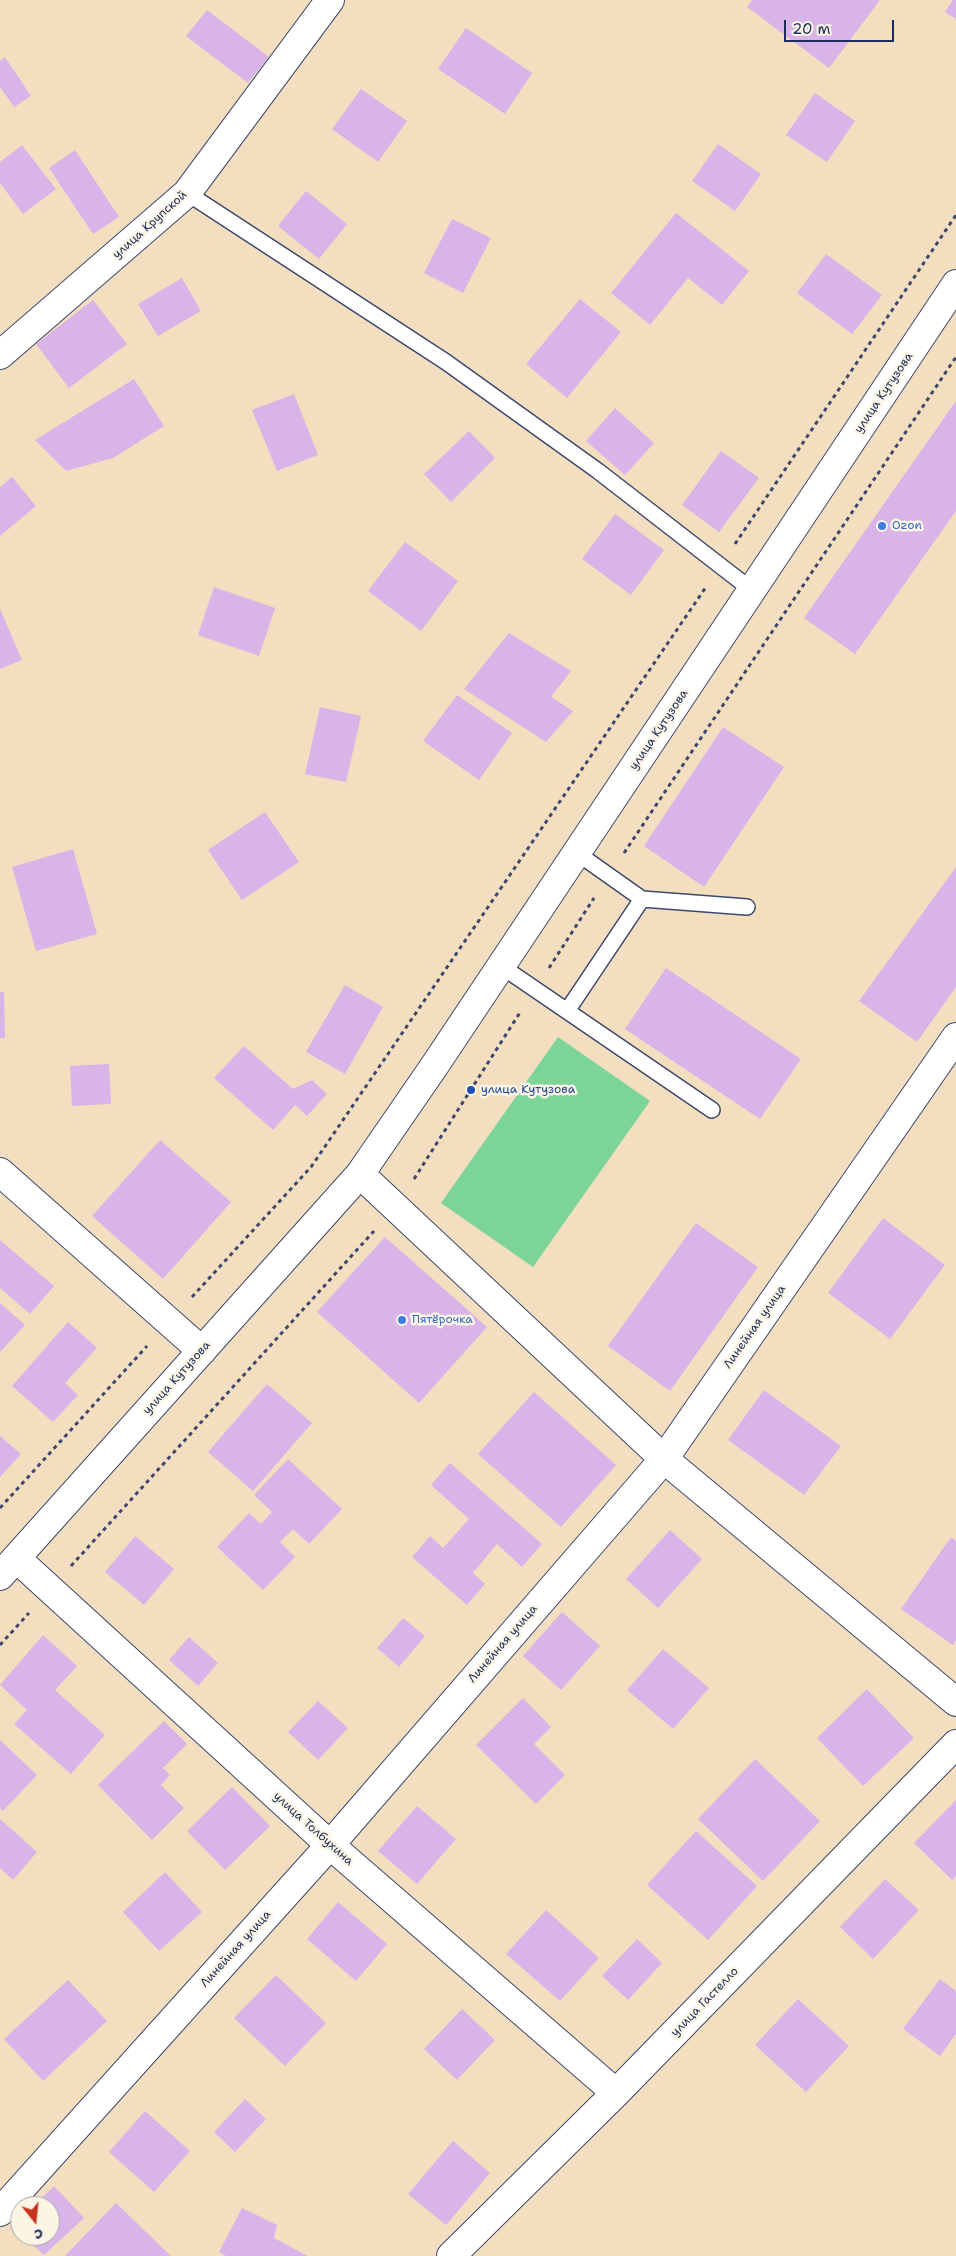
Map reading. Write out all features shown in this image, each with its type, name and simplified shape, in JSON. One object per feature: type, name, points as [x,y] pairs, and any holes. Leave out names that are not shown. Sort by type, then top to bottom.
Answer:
[{"type":"street","name":"улица Крупской","points":[[0,355],[187,193],[330,0]]},
{"type":"street","name":"улица Кутузова","points":[[8,1567],[360,1174],[577,854],[956,284]]},
{"type":"street","name":"Линейная улица","points":[[0,2212],[330,1845],[664,1458],[956,1037]]},
{"type":"street","points":[[0,1172],[202,1351]]},
{"type":"street","points":[[360,1174],[664,1458],[956,1702]]},
{"type":"street","name":"улица Толбухина","points":[[8,1567],[616,2093]]},
{"type":"street","name":"улица Гастелло","points":[[450,2256],[616,2093],[956,1744]]},
{"type":"lane","points":[[187,193],[446,362],[598,471],[753,591]]},
{"type":"lane","points":[[577,854],[642,899],[748,908]]},
{"type":"lane","points":[[567,1011],[642,899]]},
{"type":"lane","points":[[501,966],[712,1110]]},
{"type":"path","points":[[0,1508],[311,1167],[720,567],[956,215]]},
{"type":"green space","points":[[558,1037],[650,1101],[533,1267],[441,1203]]},
{"type":"building","points":[[752,0],[880,0],[829,68],[747,7]]},
{"type":"building","points":[[953,0],[956,0],[956,19],[945,12]]},
{"type":"building","points":[[207,10],[269,57],[248,83],[186,36]]},
{"type":"building","points":[[466,28],[532,73],[505,114],[438,69]]},
{"type":"building","points":[[5,57],[31,96],[14,107],[0,87],[0,61]]},
{"type":"building","points":[[361,89],[407,121],[378,162],[332,129]]},
{"type":"building","points":[[815,93],[855,121],[827,162],[786,135]]},
{"type":"building","points":[[718,144],[761,174],[735,211],[692,181]]},
{"type":"building","points":[[22,145],[56,189],[23,214],[0,183],[0,162]]},
{"type":"building","points":[[75,150],[119,217],[93,234],[49,168]]},
{"type":"building","points":[[306,191],[347,224],[319,259],[278,226]]},
{"type":"building","points":[[676,213],[749,271],[722,305],[688,278],[650,325],[611,293]]},
{"type":"building","points":[[452,219],[491,238],[463,293],[424,273]]},
{"type":"building","points":[[826,254],[882,295],[852,334],[797,293]]},
{"type":"building","points":[[182,278],[201,311],[158,336],[138,304]]},
{"type":"building","points":[[580,299],[621,332],[567,398],[526,364]]},
{"type":"building","points":[[93,300],[127,344],[69,388],[36,344]]},
{"type":"building","points":[[134,379],[164,426],[113,458],[66,471],[35,440]]},
{"type":"building","points":[[294,394],[318,455],[277,471],[252,410]]},
{"type":"building","points":[[956,401],[956,511],[855,654],[804,618]]},
{"type":"building","points":[[615,408],[654,443],[625,475],[586,441]]},
{"type":"building","points":[[469,431],[495,458],[451,502],[424,474]]},
{"type":"building","points":[[721,451],[759,478],[719,532],[682,505]]},
{"type":"building","points":[[12,477],[36,506],[0,536],[0,487]]},
{"type":"building","points":[[615,514],[664,550],[631,595],[582,559]]},
{"type":"building","points":[[405,542],[458,581],[421,631],[368,591]]},
{"type":"building","points":[[214,587],[275,608],[259,656],[198,635]]},
{"type":"building","points":[[0,609],[22,660],[0,669]]},
{"type":"building","points":[[509,633],[571,671],[551,697],[573,711],[546,742],[464,689]]},
{"type":"building","points":[[457,695],[512,733],[479,780],[423,741]]},
{"type":"building","points":[[320,707],[361,716],[346,782],[305,774]]},
{"type":"building","points":[[723,727],[784,767],[704,887],[644,846]]},
{"type":"building","points":[[265,812],[299,862],[242,900],[208,850]]},
{"type":"building","points":[[73,849],[97,934],[36,951],[12,867]]},
{"type":"building","points":[[956,867],[956,987],[917,1042],[859,1001]]},
{"type":"building","points":[[666,968],[801,1059],[760,1119],[625,1029]]},
{"type":"building","points":[[345,985],[383,1007],[345,1074],[306,1052]]},
{"type":"building","points":[[0,992],[4,992],[5,1038],[0,1038]]},
{"type":"building","points":[[244,1046],[293,1089],[312,1080],[327,1094],[307,1116],[295,1105],[273,1130],[214,1078]]},
{"type":"building","points":[[109,1064],[111,1104],[72,1106],[70,1066]]},
{"type":"building","points":[[160,1140],[231,1202],[163,1279],[92,1216]]},
{"type":"building","points":[[883,1218],[945,1265],[890,1339],[828,1293]]},
{"type":"building","points":[[696,1223],[758,1267],[670,1391],[608,1346]]},
{"type":"building","name":"Пятёрочка","points":[[385,1237],[487,1327],[419,1403],[317,1312]]},
{"type":"building","points":[[0,1240],[54,1286],[30,1314],[0,1288]]},
{"type":"building","points":[[0,1303],[25,1325],[0,1352]]},
{"type":"building","points":[[68,1322],[97,1348],[65,1383],[78,1395],[53,1422],[12,1386]]},
{"type":"building","points":[[267,1384],[312,1423],[253,1491],[208,1452]]},
{"type":"building","points":[[764,1390],[841,1446],[804,1495],[728,1440]]},
{"type":"building","points":[[534,1392],[616,1465],[561,1527],[478,1454]]},
{"type":"building","points":[[0,1436],[21,1454],[0,1477]]},
{"type":"building","points":[[288,1459],[342,1509],[309,1544],[293,1529],[280,1542],[295,1557],[263,1590],[217,1547],[249,1513],[261,1524],[272,1512],[254,1495]]},
{"type":"building","points":[[450,1463],[542,1544],[522,1567],[497,1544],[473,1573],[485,1584],[467,1605],[412,1557],[430,1536],[443,1548],[469,1519],[431,1485]]},
{"type":"building","points":[[670,1530],[702,1559],[658,1608],[626,1579]]},
{"type":"building","points":[[135,1536],[174,1569],[144,1605],[105,1572]]},
{"type":"building","points":[[951,1537],[956,1541],[956,1640],[953,1645],[901,1609]]},
{"type":"building","points":[[562,1612],[600,1646],[561,1690],[523,1656]]},
{"type":"building","points":[[403,1618],[425,1636],[399,1667],[377,1648]]},
{"type":"building","points":[[43,1635],[77,1666],[55,1690],[105,1735],[71,1774],[14,1724],[27,1710],[0,1685]]},
{"type":"building","points":[[189,1637],[218,1663],[198,1686],[169,1660]]},
{"type":"building","points":[[663,1649],[709,1688],[673,1729],[627,1690]]},
{"type":"building","points":[[867,1689],[914,1738],[863,1786],[817,1738]]},
{"type":"building","points":[[523,1698],[551,1727],[534,1744],[565,1775],[536,1804],[476,1745]]},
{"type":"building","points":[[318,1701],[348,1728],[318,1760],[288,1732]]},
{"type":"building","points":[[164,1721],[187,1744],[163,1768],[170,1775],[161,1785],[184,1808],[152,1840],[98,1785]]},
{"type":"building","points":[[0,1740],[37,1775],[3,1811],[0,1808]]},
{"type":"building","points":[[755,1759],[820,1821],[763,1881],[698,1819]]},
{"type":"building","points":[[232,1787],[270,1826],[225,1870],[187,1831]]},
{"type":"building","points":[[956,1800],[956,1876],[952,1880],[914,1843]]},
{"type":"building","points":[[417,1806],[456,1839],[417,1884],[378,1851]]},
{"type":"building","points":[[0,1819],[37,1852],[13,1880],[0,1868]]},
{"type":"building","points":[[696,1831],[757,1886],[708,1940],[647,1885]]},
{"type":"building","points":[[165,1872],[202,1912],[159,1951],[123,1912]]},
{"type":"building","points":[[885,1879],[919,1910],[873,1959],[840,1927]]},
{"type":"building","points":[[338,1902],[387,1944],[356,1981],[307,1939]]},
{"type":"building","points":[[546,1910],[599,1958],[560,2001],[506,1954]]},
{"type":"building","points":[[637,1939],[662,1963],[628,2000],[602,1976]]},
{"type":"building","points":[[276,1975],[326,2023],[285,2066],[234,2018]]},
{"type":"building","points":[[940,1979],[956,1991],[956,2034],[940,2056],[903,2029]]},
{"type":"building","points":[[68,1980],[107,2021],[43,2081],[4,2039]]},
{"type":"building","points":[[798,1999],[849,2046],[806,2092],[755,2045]]},
{"type":"building","points":[[462,2009],[495,2040],[457,2080],[424,2049]]},
{"type":"building","points":[[245,2099],[266,2119],[235,2152],[214,2132]]},
{"type":"building","points":[[145,2111],[190,2151],[154,2192],[109,2152]]},
{"type":"building","points":[[453,2141],[490,2173],[446,2225],[408,2194]]},
{"type":"building","points":[[54,2186],[84,2218],[60,2240],[60,2196],[44,2196]]},
{"type":"building","points":[[116,2203],[171,2256],[65,2256]]},
{"type":"building","points":[[242,2208],[277,2225],[274,2238],[308,2256],[226,2256],[219,2252]]},
{"type":"building","points":[[34,2246],[54,2246],[44,2255]]},
{"type":"place","name":"Ozon","points":[[882,526]]},
{"type":"place","name":"улица Кутузова","points":[[471,1090]]},
{"type":"place","name":"Пятёрочка","points":[[402,1320]]}]
